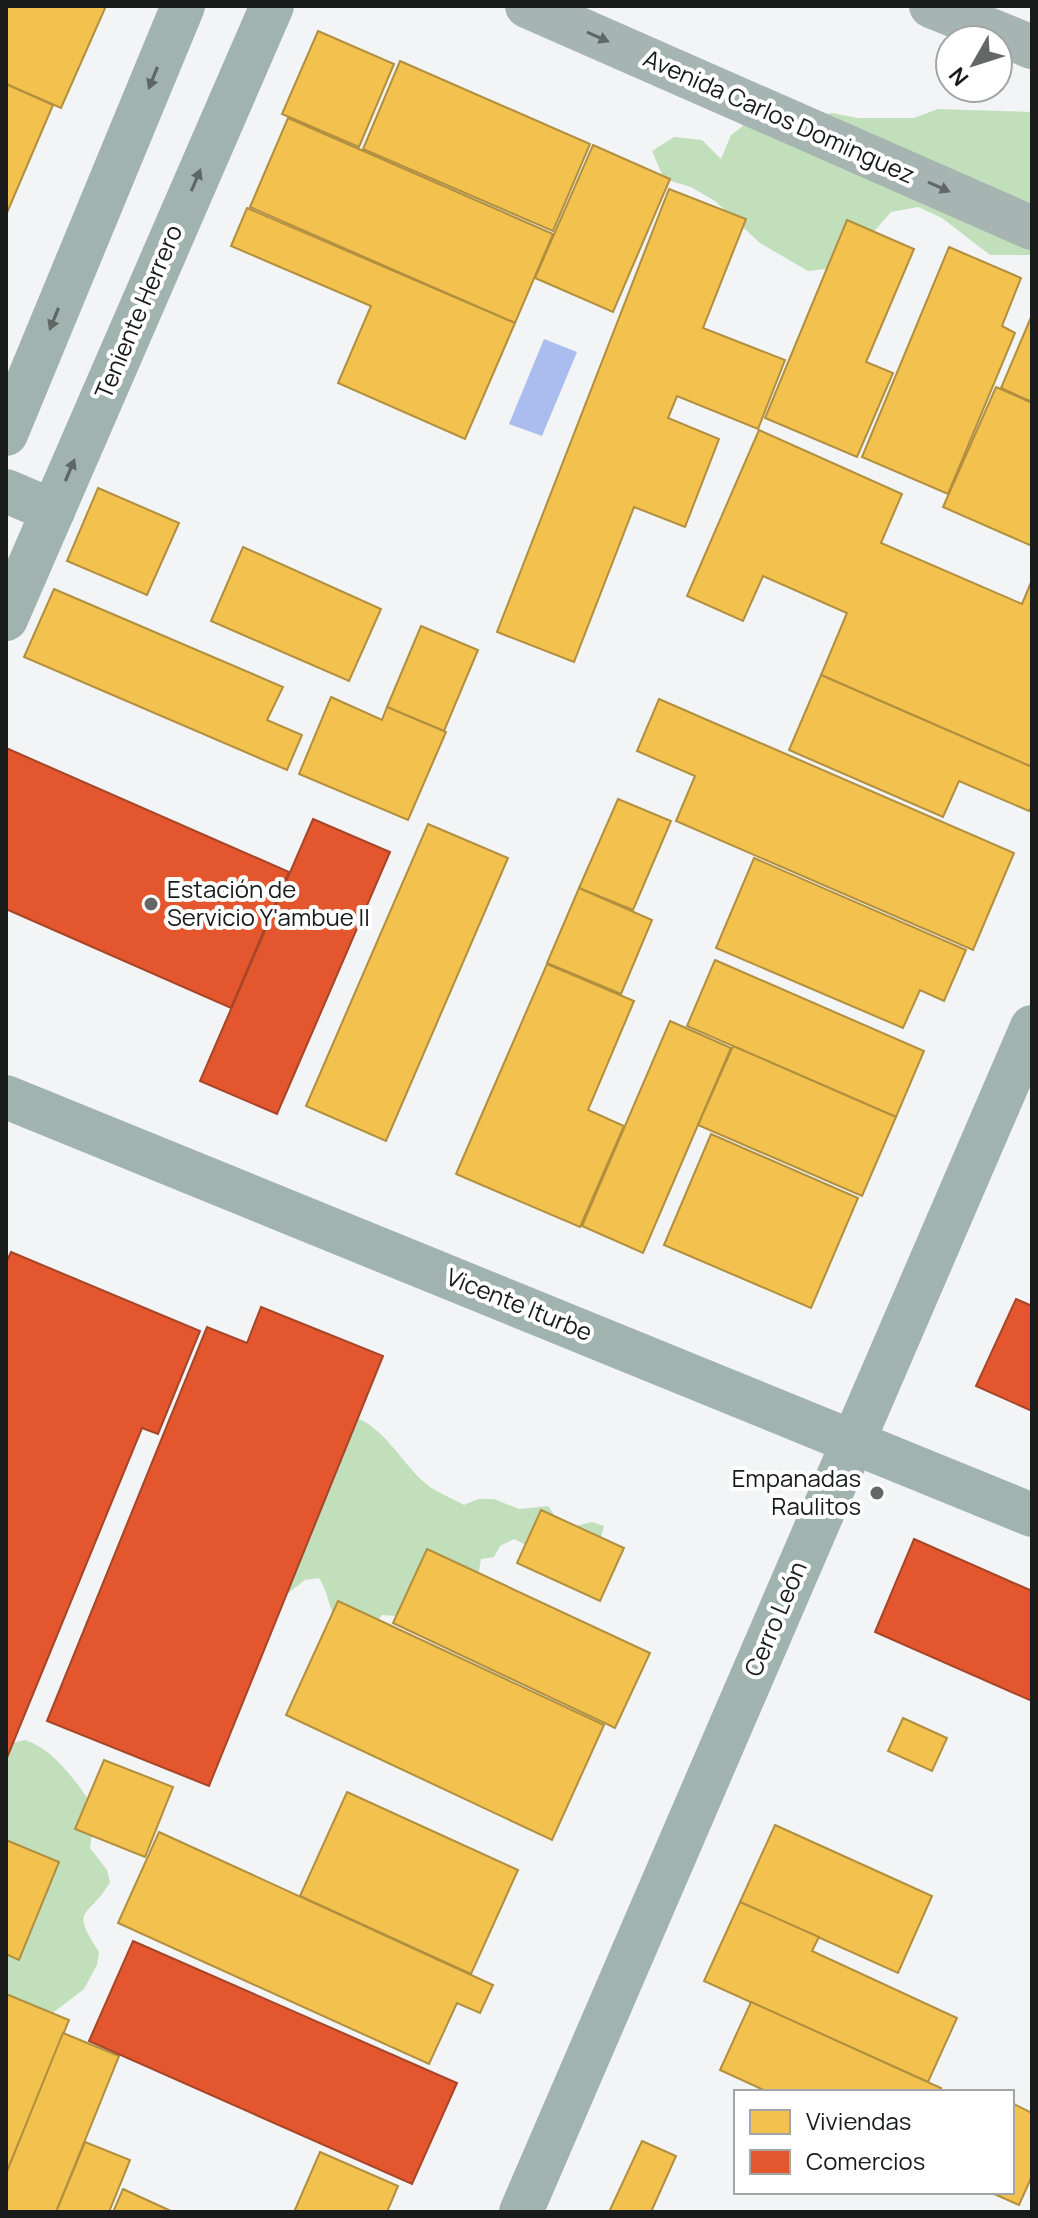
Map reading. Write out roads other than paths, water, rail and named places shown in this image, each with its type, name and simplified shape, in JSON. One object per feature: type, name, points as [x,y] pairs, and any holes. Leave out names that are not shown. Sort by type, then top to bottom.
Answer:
[{"type":"main road","name":"Avenida Carlos Dominguez","points":[[527,6],[1032,228]]},
{"type":"main road","points":[[931,6],[1032,47]]},
{"type":"street","points":[[6,434],[183,6]]},
{"type":"street","name":"Teniente Herrero","points":[[6,619],[272,6]]},
{"type":"street","points":[[6,491],[53,511]]},
{"type":"street","name":"Cerro León","points":[[521,2212],[1032,1027]]},
{"type":"street","name":"Vicente Iturbe","points":[[6,1097],[1032,1515]]},
{"type":"water","points":[[544,339],[577,352],[542,436],[509,424]]},
{"type":"place","name":"Estación de Servicio Y'ambue II","points":[[151,904]]},
{"type":"place","name":"Empanadas Raulitos","points":[[877,1493]]}]
